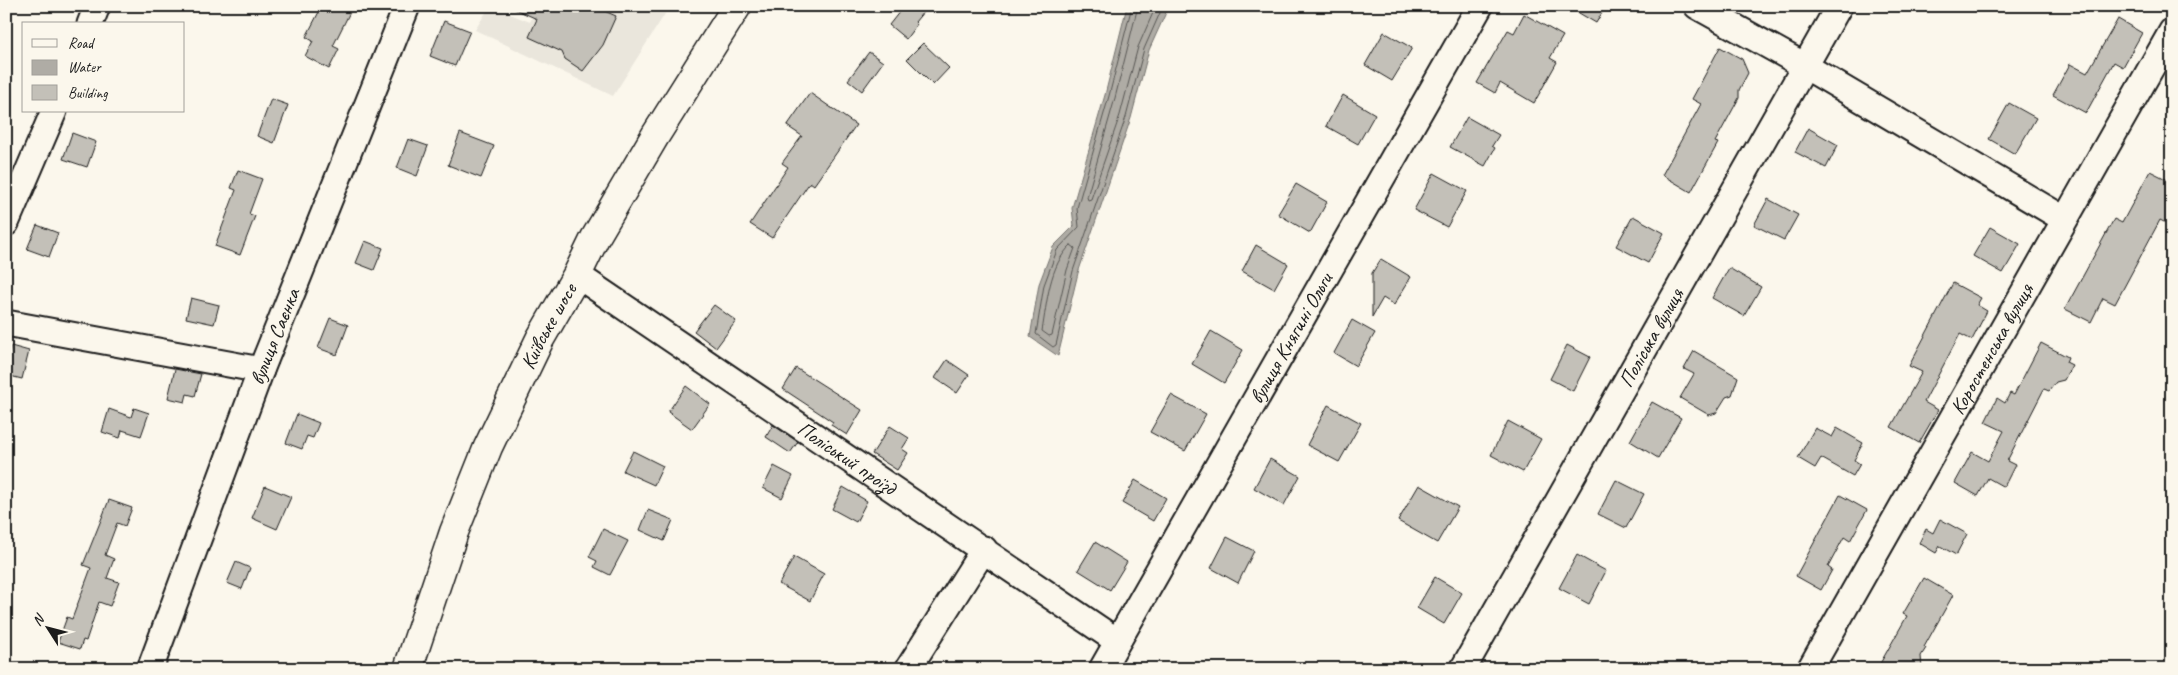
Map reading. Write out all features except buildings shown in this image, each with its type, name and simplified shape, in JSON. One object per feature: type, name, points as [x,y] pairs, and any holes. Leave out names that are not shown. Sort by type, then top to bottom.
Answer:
[{"type":"main road","name":"Київське шосе","points":[[408,669],[454,532],[488,447],[540,339],[577,275],[595,238],[655,136],[737,6]]},
{"type":"street","points":[[91,22],[97,6]]},
{"type":"street","name":"вулиця Саєнка","points":[[150,669],[260,370],[408,6]]},
{"type":"street","name":"вулиця Княгині Ольги","points":[[1102,669],[1480,6]]},
{"type":"street","points":[[1697,6],[1805,66],[2064,219]]},
{"type":"street","name":"Поліська вулиця","points":[[1463,669],[1839,6]]},
{"type":"street","name":"Коростенська вулиця","points":[[1810,669],[2172,31]]},
{"type":"street","points":[[6,223],[54,112]]},
{"type":"street","name":"Поліський проїзд","points":[[577,275],[1118,641]]},
{"type":"street","points":[[6,323],[260,370]]},
{"type":"street","points":[[908,669],[984,549]]},
{"type":"shaded area","points":[[490,6],[530,22],[537,6],[670,6],[613,96],[475,30]]},
{"type":"water","points":[[1127,6],[1169,6],[1149,50],[1131,118],[1078,273],[1058,356],[1030,337],[1039,284],[1053,247],[1074,226],[1072,208],[1105,95]]}]
